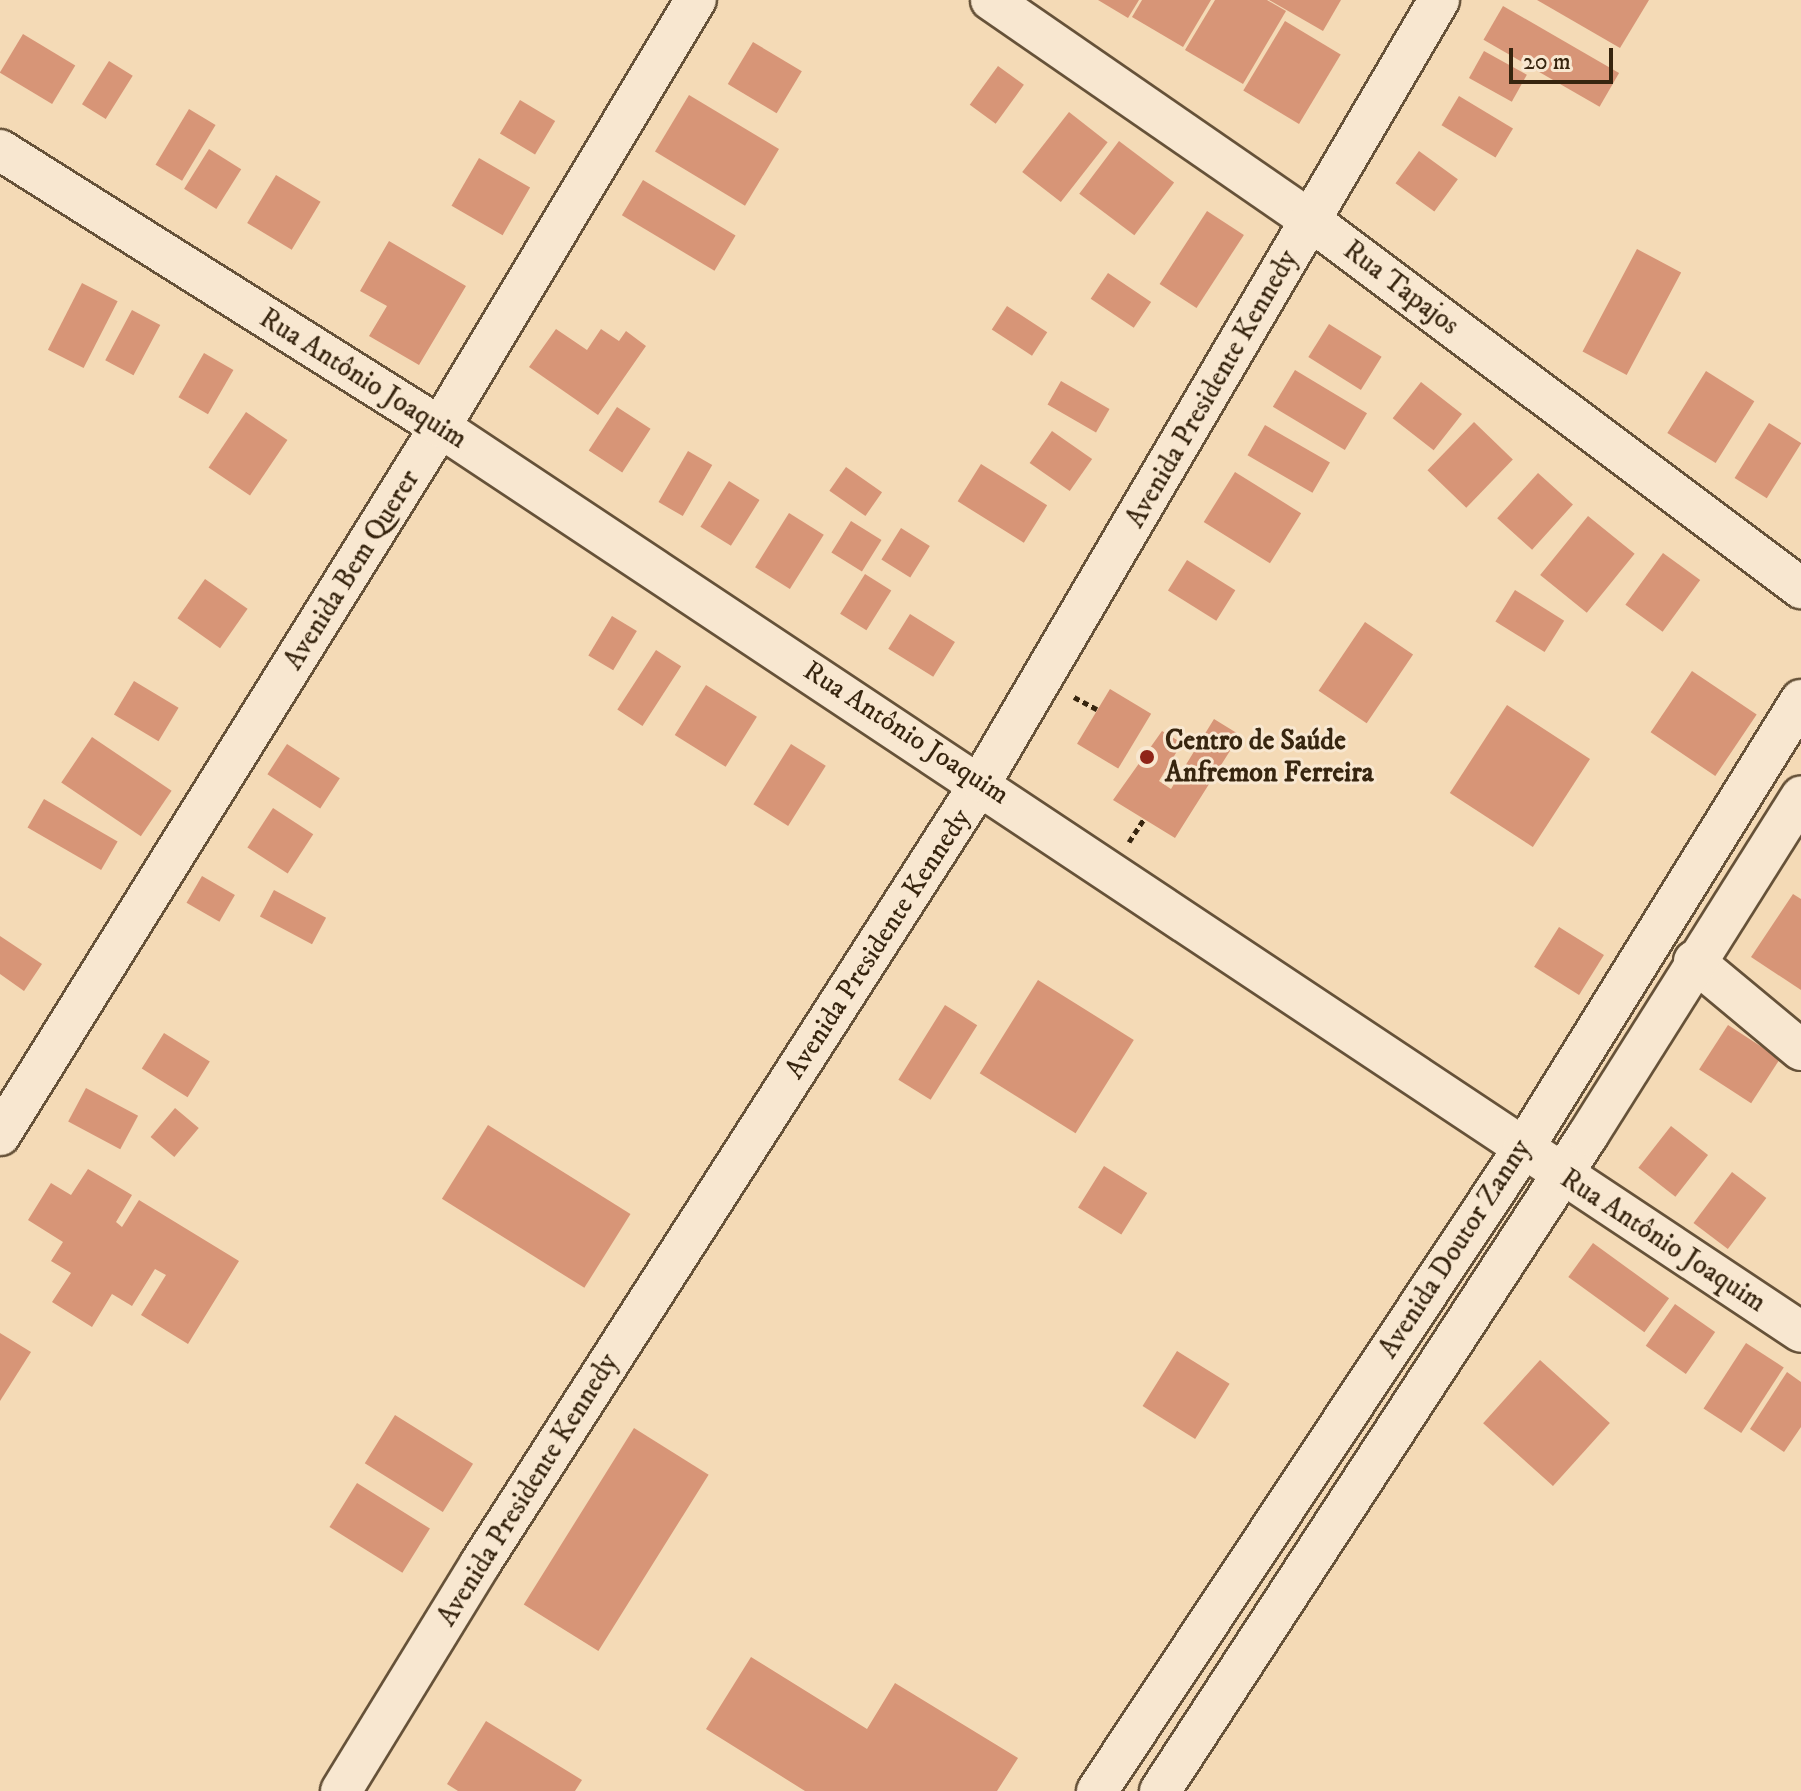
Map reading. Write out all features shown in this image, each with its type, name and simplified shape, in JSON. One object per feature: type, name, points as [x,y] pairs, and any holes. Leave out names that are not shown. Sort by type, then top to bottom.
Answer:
[{"type":"street","name":"Avenida Bem Querer","points":[[0,1135],[440,427],[696,0]]},
{"type":"street","name":"Rua Tapajos","points":[[991,0],[1310,220],[1801,588]]},
{"type":"street","name":"Avenida Presidente Kennedy","points":[[341,1791],[480,1564],[981,782],[1439,0]]},
{"type":"street","name":"Rua Antônio Joaquim","points":[[0,150],[440,427],[981,782],[1561,1175],[1801,1332]]},
{"type":"street","name":"Avenida Doutor Zanny","points":[[1097,1791],[1523,1149],[1801,700]]},
{"type":"street","name":"Avenida Doutor Zanny","points":[[1160,1791],[1561,1175],[1694,961],[1801,797]]},
{"type":"street","points":[[1694,961],[1801,1050]]},
{"type":"building","points":[[1098,0],[1139,0],[1128,18]]},
{"type":"building","points":[[1142,0],[1211,0],[1183,47],[1132,17]]},
{"type":"building","points":[[1215,0],[1267,0],[1286,11],[1243,84],[1185,50]]},
{"type":"building","points":[[1269,0],[1341,0],[1323,31]]},
{"type":"building","points":[[1537,0],[1649,0],[1620,48]]},
{"type":"building","points":[[1503,6],[1619,73],[1600,107],[1484,40]]},
{"type":"building","points":[[1285,21],[1341,54],[1299,124],[1243,90]]},
{"type":"building","points":[[23,34],[75,65],[52,104],[0,73]]},
{"type":"building","points":[[753,42],[802,71],[777,113],[728,84]]},
{"type":"building","points":[[1484,51],[1527,75],[1512,102],[1469,78]]},
{"type":"building","points":[[109,61],[133,76],[106,119],[82,104]]},
{"type":"building","points":[[998,66],[1024,85],[996,124],[970,105]]},
{"type":"building","points":[[689,95],[779,149],[745,206],[655,152]]},
{"type":"building","points":[[1459,96],[1513,128],[1495,158],[1441,125]]},
{"type":"building","points":[[520,100],[555,121],[535,155],[500,133]]},
{"type":"building","points":[[189,109],[216,125],[182,181],[156,165]]},
{"type":"building","points":[[1069,112],[1108,142],[1061,202],[1022,172]]},
{"type":"building","points":[[1119,141],[1174,183],[1134,235],[1079,194]]},
{"type":"building","points":[[209,149],[241,169],[216,209],[184,189]]},
{"type":"building","points":[[1419,151],[1458,179],[1434,212],[1395,183]]},
{"type":"building","points":[[479,158],[530,187],[503,235],[452,206]]},
{"type":"building","points":[[276,175],[321,202],[292,250],[247,223]]},
{"type":"building","points":[[643,180],[736,236],[714,271],[622,215]]},
{"type":"building","points":[[1207,211],[1244,235],[1197,308],[1160,284]]},
{"type":"building","points":[[389,241],[466,286],[419,365],[369,336],[387,306],[360,291]]},
{"type":"building","points":[[1637,249],[1681,272],[1627,375],[1583,351]]},
{"type":"building","points":[[1108,273],[1151,302],[1134,328],[1091,299]]},
{"type":"building","points":[[82,283],[118,301],[84,368],[48,350]]},
{"type":"building","points":[[1007,306],[1047,332],[1032,356],[992,329]]},
{"type":"building","points":[[132,310],[160,325],[133,375],[105,360]]},
{"type":"building","points":[[1329,324],[1382,357],[1361,390],[1308,357]]},
{"type":"building","points":[[556,329],[587,350],[601,329],[619,341],[626,331],[646,346],[598,415],[529,367]]},
{"type":"building","points":[[204,353],[233,370],[208,414],[178,397]]},
{"type":"building","points":[[1295,370],[1367,413],[1345,450],[1273,407]]},
{"type":"building","points":[[1706,371],[1754,401],[1716,463],[1667,433]]},
{"type":"building","points":[[1061,381],[1109,409],[1096,432],[1048,404]]},
{"type":"building","points":[[1421,382],[1462,414],[1434,450],[1393,418]]},
{"type":"building","points":[[617,407],[651,429],[622,472],[589,451]]},
{"type":"building","points":[[246,412],[287,440],[250,496],[209,468]]},
{"type":"building","points":[[1474,422],[1513,460],[1466,508],[1427,470]]},
{"type":"building","points":[[1769,423],[1801,443],[1767,498],[1735,478]]},
{"type":"building","points":[[1265,425],[1330,462],[1312,493],[1248,455]]},
{"type":"building","points":[[1052,431],[1092,459],[1070,491],[1030,463]]},
{"type":"building","points":[[688,451],[712,465],[683,516],[658,502]]},
{"type":"building","points":[[981,464],[1047,505],[1024,543],[958,501]]},
{"type":"building","points":[[846,467],[882,492],[865,516],[829,491]]},
{"type":"building","points":[[1235,472],[1301,513],[1270,563],[1204,522]]},
{"type":"building","points":[[1538,473],[1573,504],[1532,550],[1497,518]]},
{"type":"building","points":[[729,481],[760,500],[731,546],[700,527]]},
{"type":"building","points":[[789,513],[824,535],[790,589],[755,567]]},
{"type":"building","points":[[1588,516],[1635,554],[1587,613],[1540,575]]},
{"type":"building","points":[[851,521],[882,540],[862,571],[831,552]]},
{"type":"building","points":[[901,528],[930,546],[910,577],[881,559]]},
{"type":"building","points":[[1663,553],[1700,580],[1663,632],[1625,605]]},
{"type":"building","points":[[1187,560],[1235,590],[1216,621],[1168,591]]},
{"type":"building","points":[[865,574],[891,590],[866,630],[840,614]]},
{"type":"building","points":[[205,579],[248,609],[220,648],[177,618]]},
{"type":"building","points":[[1515,590],[1564,621],[1545,652],[1495,621]]},
{"type":"building","points":[[910,614],[955,642],[933,677],[888,649]]},
{"type":"building","points":[[612,616],[637,631],[613,670],[588,655]]},
{"type":"building","points":[[1365,622],[1413,654],[1367,723],[1319,691]]},
{"type":"building","points":[[656,650],[681,666],[642,726],[617,710]]},
{"type":"building","points":[[1692,671],[1757,715],[1715,776],[1651,732]]},
{"type":"building","points":[[134,681],[179,708],[158,741],[114,714]]},
{"type":"building","points":[[706,685],[757,717],[726,767],[675,735]]},
{"type":"building","points":[[1110,689],[1151,714],[1118,769],[1077,744]]},
{"type":"building","points":[[1507,705],[1590,759],[1533,847],[1450,793]]},
{"type":"building","points":[[1214,719],[1240,735],[1175,838],[1113,800],[1162,731],[1182,743],[1159,781],[1171,789]]},
{"type":"building","points":[[92,737],[172,791],[141,836],[61,783]]},
{"type":"building","points":[[287,744],[340,778],[320,809],[267,774]]},
{"type":"building","points":[[791,744],[826,766],[788,826],[753,804]]},
{"type":"building","points":[[44,799],[118,842],[101,870],[28,828]]},
{"type":"building","points":[[273,808],[313,834],[288,874],[247,847]]},
{"type":"building","points":[[202,876],[235,895],[219,922],[186,903]]},
{"type":"building","points":[[274,890],[326,918],[312,944],[260,916]]},
{"type":"building","points":[[1793,894],[1801,899],[1801,990],[1751,957]]},
{"type":"building","points":[[1559,927],[1604,955],[1579,995],[1534,967]]},
{"type":"building","points":[[0,936],[42,964],[24,991],[0,974]]},
{"type":"building","points":[[1038,980],[1134,1040],[1076,1133],[980,1073]]},
{"type":"building","points":[[945,1005],[977,1025],[931,1100],[898,1080]]},
{"type":"building","points":[[1728,1025],[1780,1059],[1751,1103],[1699,1069]]},
{"type":"building","points":[[164,1033],[210,1062],[188,1097],[142,1069]]},
{"type":"building","points":[[86,1088],[138,1116],[120,1149],[68,1122]]},
{"type":"building","points":[[175,1108],[199,1128],[174,1157],[151,1137]]},
{"type":"building","points":[[488,1125],[630,1214],[584,1288],[442,1199]]},
{"type":"building","points":[[1671,1126],[1708,1155],[1675,1197],[1638,1168]]},
{"type":"building","points":[[1104,1166],[1147,1193],[1121,1235],[1078,1208]]},
{"type":"building","points":[[88,1169],[132,1195],[116,1222],[122,1227],[139,1200],[239,1261],[188,1344],[141,1315],[166,1275],[155,1269],[132,1306],[112,1294],[92,1327],[52,1302],[71,1273],[51,1261],[63,1242],[28,1220],[51,1183],[71,1195]]},
{"type":"building","points":[[1732,1172],[1766,1198],[1728,1249],[1693,1223]]},
{"type":"building","points":[[1593,1243],[1669,1298],[1644,1332],[1568,1277]]},
{"type":"building","points":[[1675,1304],[1715,1332],[1686,1374],[1646,1346]]},
{"type":"building","points":[[0,1333],[31,1352],[0,1401]]},
{"type":"building","points":[[1746,1343],[1784,1368],[1741,1433],[1704,1408]]},
{"type":"building","points":[[1177,1351],[1230,1384],[1195,1439],[1143,1406]]},
{"type":"building","points":[[1540,1360],[1610,1423],[1553,1486],[1483,1423]]},
{"type":"building","points":[[1787,1372],[1801,1382],[1801,1427],[1784,1452],[1750,1429]]},
{"type":"building","points":[[395,1415],[473,1464],[443,1512],[365,1463]]},
{"type":"building","points":[[634,1428],[709,1475],[598,1651],[524,1604]]},
{"type":"building","points":[[357,1483],[430,1529],[402,1573],[329,1527]]},
{"type":"building","points":[[751,1657],[867,1729],[895,1683],[1018,1758],[997,1791],[805,1791],[706,1729]]},
{"type":"building","points":[[486,1721],[582,1780],[575,1791],[458,1791],[447,1784]]},
{"type":"place","name":"Centro de Saúde Anfremon Ferreira","points":[[1147,757]]}]
